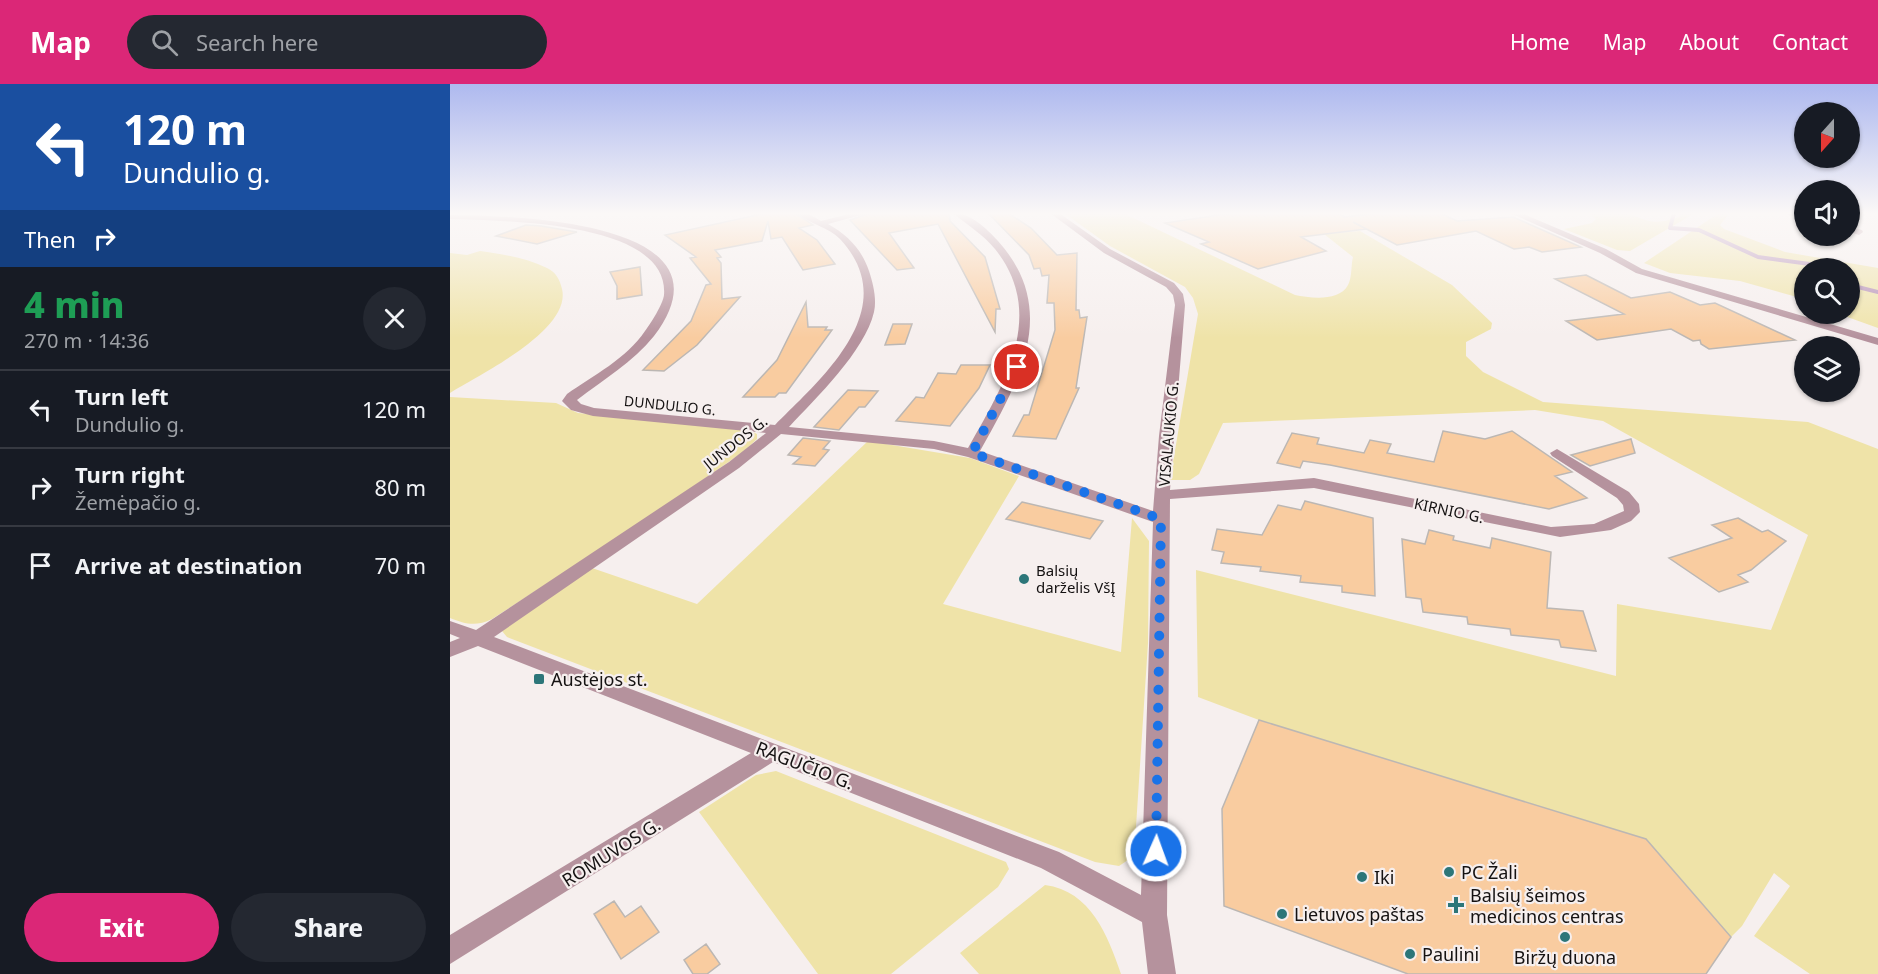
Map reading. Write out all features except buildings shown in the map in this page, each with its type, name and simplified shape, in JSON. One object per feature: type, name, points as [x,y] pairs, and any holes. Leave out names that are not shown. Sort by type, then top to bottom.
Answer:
[{"type":"street","name":"DUNDULIO G.","points":[[652,255],[659,259],[669,282],[666,305],[637,347],[572,397],[569,400],[572,404],[593,412],[934,445],[972,453],[1161,519]]},
{"type":"street","name":"JUNDOS G.","points":[[450,650],[478,638],[657,519],[777,431],[850,350],[869,312],[869,285],[857,255]]},
{"type":"street","points":[[972,453],[1011,382],[1022,352],[1026,309],[1022,290],[1003,255]]},
{"type":"street","name":"VISALAUKIO G.","points":[[1115,255],[1170,285],[1178,294],[1180,305],[1166,436],[1161,519],[1154,915],[1162,974]]},
{"type":"street","points":[[1609,255],[1639,271],[1878,342]]},
{"type":"street","name":"KIRNIO G.","points":[[1162,495],[1314,483],[1551,532],[1576,534],[1626,518],[1632,512],[1631,504],[1623,495],[1557,453]]},
{"type":"street","name":"RAGUČIO G.","points":[[450,627],[1050,860],[1154,915]]},
{"type":"street","name":"ROMUVOS G.","points":[[450,950],[771,752]]},
{"type":"shaded area","points":[[450,255],[506,255],[550,270],[557,277],[562,289],[561,305],[553,320],[521,350],[450,393]]},
{"type":"shaded area","points":[[1126,255],[1210,255],[1295,295],[1316,298],[1338,294],[1348,285],[1353,257],[1350,255],[1400,255],[1452,285],[1492,323],[1491,329],[1466,342],[1466,356],[1483,372],[1543,402],[1808,422],[1878,449],[1878,974],[1810,974],[1754,936],[1790,886],[1774,873],[1742,926],[1731,937],[1646,839],[1259,720],[1198,697],[1196,570],[1616,676],[1617,604],[1771,630],[1808,535],[1603,421],[1535,410],[1223,423],[1199,474],[1190,480],[1170,480],[1198,314],[1193,298],[1185,287]]},
{"type":"shaded area","points":[[1657,255],[1800,255],[1820,258],[1794,258],[1794,296],[1740,281],[1670,273],[1644,263]]},
{"type":"shaded area","points":[[1860,265],[1878,268],[1878,328],[1860,322]]},
{"type":"shaded area","points":[[450,397],[556,403],[578,413],[751,431],[757,434],[757,439],[743,452],[633,528],[492,619],[471,624],[450,618]]},
{"type":"shaded area","points":[[868,441],[970,458],[1019,476],[943,604],[1121,652],[1132,518],[1149,541],[1148,643],[1135,842],[1131,858],[1119,866],[1095,862],[507,637],[502,631],[592,568],[697,604]]},
{"type":"shaded area","points":[[776,771],[1006,862],[1009,869],[998,887],[891,974],[818,974],[699,812],[756,775]]},
{"type":"shaded area","points":[[1045,885],[1061,889],[1086,906],[1103,931],[1121,974],[979,974],[960,953]]},
{"type":"waterway","points":[[1753,255],[1794,262]]},
{"type":"waterway","points":[[1860,288],[1878,292]]},
{"type":"place","name":"Balsių darželis VšĮ","points":[[1024,579]]},
{"type":"place","name":"Austėjos st.","points":[[539,679]]},
{"type":"place","name":"PC Žali","points":[[1449,872]]},
{"type":"place","name":"Iki","points":[[1362,877]]},
{"type":"place","name":"Balsių šeimos medicinos centras","points":[[1456,905]]},
{"type":"place","name":"Lietuvos paštas","points":[[1282,914]]},
{"type":"place","name":"Biržų duona","points":[[1565,937]]},
{"type":"place","name":"Paulini","points":[[1410,954]]},
{"type":"route","points":[[1017,367],[972,453],[1161,519],[1156,851]]}]
